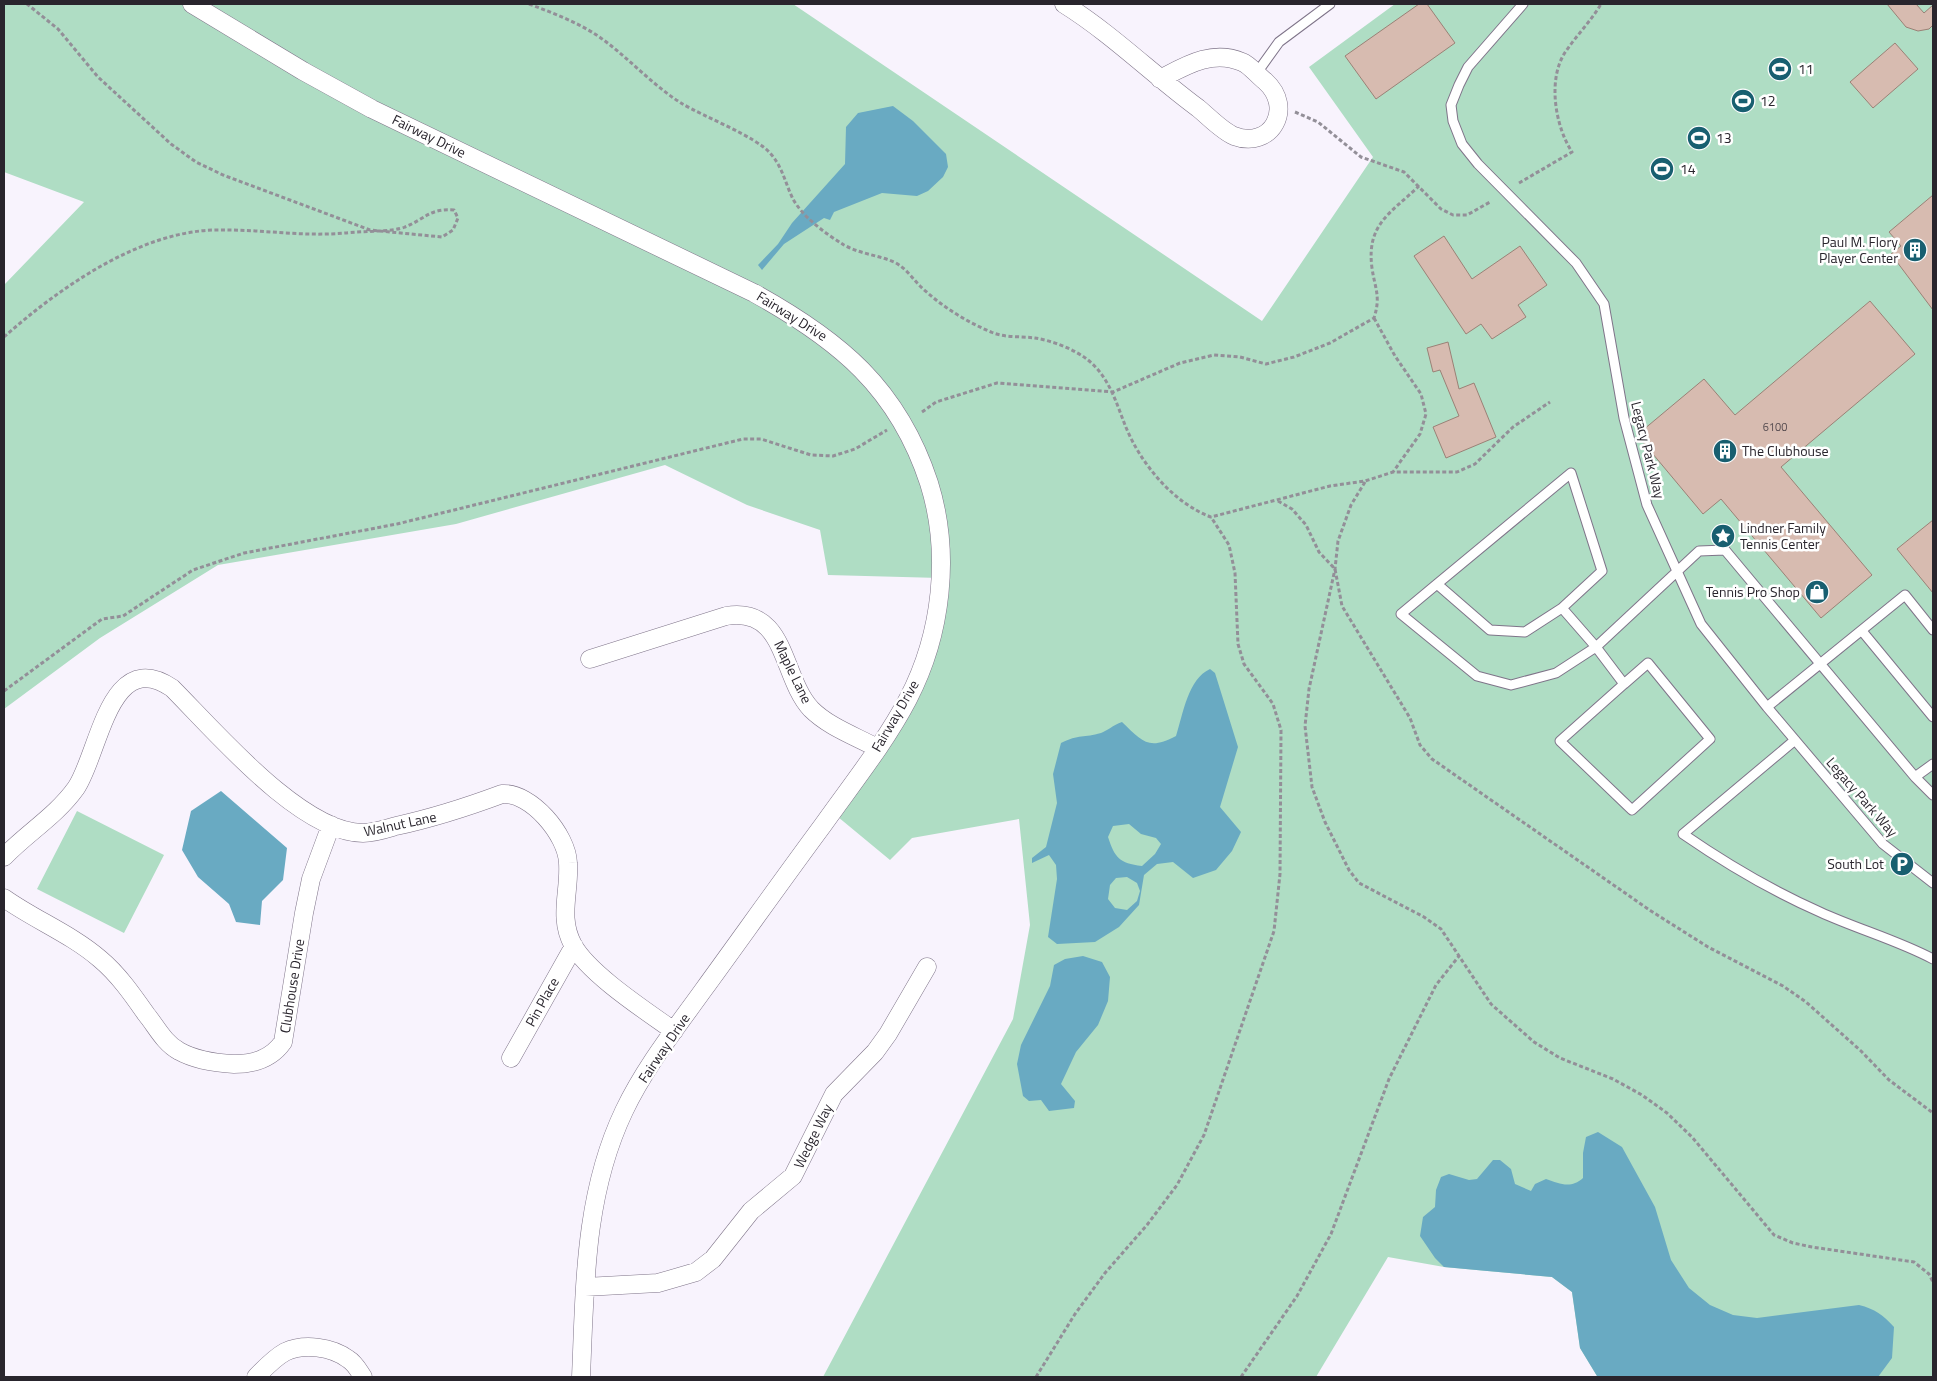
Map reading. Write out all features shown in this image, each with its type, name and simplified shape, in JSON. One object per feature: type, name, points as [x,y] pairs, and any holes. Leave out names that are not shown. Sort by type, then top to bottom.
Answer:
[{"type":"street","name":"Fairway Drive","points":[[192,4],[303,71],[372,109],[754,293],[801,319],[833,342],[863,370],[888,401],[910,435],[921,460],[933,498],[940,538],[939,594],[936,618],[926,657],[908,699],[877,748],[644,1074],[625,1108],[611,1142],[593,1208],[587,1247],[581,1377]]},
{"type":"street","points":[[1064,4],[1097,25],[1160,79],[1234,136],[1253,139],[1267,132],[1278,118],[1280,108],[1278,97],[1269,85],[1242,62],[1220,57],[1193,62],[1160,79]]},
{"type":"street","name":"Maple Lane","points":[[590,659],[726,616],[735,614],[754,619],[773,632],[799,690],[810,708],[831,724],[877,748]]},
{"type":"street","name":"Walnut Lane","points":[[4,857],[45,822],[76,788],[93,755],[112,700],[127,684],[136,681],[158,681],[172,688],[287,800],[331,825],[355,833],[365,833],[429,819],[502,794],[518,796],[542,815],[557,833],[566,852],[568,862],[565,923],[574,946],[587,962],[616,988],[674,1031]]},
{"type":"street","name":"Clubhouse Drive","points":[[4,898],[78,942],[101,959],[125,984],[163,1036],[179,1051],[213,1063],[239,1064],[258,1061],[269,1057],[278,1050],[285,1037],[292,979],[311,879],[331,825]]},
{"type":"street","name":"Pin Place","points":[[511,1058],[574,946]]},
{"type":"street","name":"Wedge Way","points":[[585,1287],[658,1283],[690,1274],[713,1259],[751,1211],[793,1176],[834,1094],[875,1052],[888,1034],[927,967]]},
{"type":"street","points":[[256,1377],[285,1352],[298,1348],[312,1347],[337,1353],[349,1359],[362,1377]]},
{"type":"lane","points":[[1256,74],[1279,42],[1330,4]]},
{"type":"lane","name":"Legacy Park Way","points":[[1522,4],[1468,67],[1451,105],[1453,121],[1462,144],[1478,164],[1576,262],[1604,304],[1624,418],[1647,505],[1676,573],[1701,624],[1767,707],[1883,844],[1933,883]]},
{"type":"lane","points":[[1437,584],[1490,630],[1525,632],[1562,608],[1602,571],[1571,473],[1437,584],[1402,614],[1477,676],[1511,686],[1556,673],[1596,647],[1698,551],[1725,550],[1915,777],[1933,795]]},
{"type":"lane","points":[[1767,707],[1905,595],[1933,630]]},
{"type":"lane","points":[[1562,608],[1596,647],[1624,684]]},
{"type":"lane","points":[[1862,630],[1933,717]]},
{"type":"lane","points":[[1648,662],[1710,740],[1632,810],[1560,740],[1624,684],[1648,662]]},
{"type":"lane","points":[[1795,740],[1683,834],[1730,867],[1778,892],[1819,912],[1933,959]]},
{"type":"lane","points":[[1915,777],[1933,764]]},
{"type":"path","points":[[4,337],[23,319],[106,263],[144,246],[188,232],[217,230],[321,235],[370,230],[404,228],[428,213],[442,209],[454,210],[458,218],[453,230],[442,237],[370,230],[224,175],[196,162],[171,144],[98,77],[58,29],[27,4]]},
{"type":"path","points":[[529,4],[568,19],[598,36],[678,101],[755,142],[770,153],[781,170],[797,206],[820,228],[845,246],[895,262],[909,272],[920,286],[947,309],[972,324],[996,334],[1036,338],[1066,348],[1088,360],[1103,376],[1113,392],[1126,428],[1147,464],[1172,492],[1193,510],[1211,517],[1330,486],[1366,481],[1393,472],[1457,472],[1475,464],[1513,427],[1550,402]]},
{"type":"path","points":[[1519,183],[1572,152],[1567,144],[1555,107],[1559,66],[1564,52],[1601,4]]},
{"type":"path","points":[[1280,108],[1305,115],[1318,122],[1361,157],[1404,172],[1441,209],[1453,215],[1467,216],[1490,202]]},
{"type":"path","points":[[922,412],[936,402],[996,383],[1113,392],[1180,363],[1214,355],[1266,364],[1294,357],[1330,343],[1374,318],[1379,303],[1372,269],[1372,239],[1382,221],[1420,186]]},
{"type":"path","points":[[1374,318],[1421,394],[1426,414],[1420,434],[1393,472]]},
{"type":"path","points":[[4,691],[102,619],[123,616],[193,570],[244,553],[397,524],[743,439],[761,438],[811,455],[833,456],[855,449],[888,430]]},
{"type":"path","points":[[1366,481],[1351,505],[1338,541],[1335,569],[1309,689],[1305,726],[1312,787],[1349,870],[1360,883],[1424,917],[1441,929],[1491,1004],[1534,1042],[1560,1058],[1620,1083],[1642,1095],[1667,1113],[1692,1137],[1774,1235],[1793,1243],[1812,1247],[1914,1262],[1928,1274],[1933,1282]]},
{"type":"path","points":[[1277,500],[1292,509],[1306,525],[1319,552],[1335,569],[1342,606],[1410,718],[1420,745],[1432,759],[1651,911],[1708,947],[1783,986],[1806,1002],[1862,1051],[1890,1080],[1933,1113]]},
{"type":"path","points":[[1036,1377],[1080,1307],[1105,1273],[1147,1225],[1177,1185],[1204,1135],[1274,931],[1280,874],[1281,730],[1274,704],[1244,664],[1240,651],[1237,626],[1235,573],[1229,545],[1211,517]]},
{"type":"path","points":[[1241,1377],[1297,1296],[1331,1234],[1389,1079],[1436,985],[1459,956]]},
{"type":"green space","points":[[4,4],[793,4],[1262,321],[1373,157],[1309,67],[1395,4],[1933,4],[1933,1377],[1597,1376],[1580,1348],[1572,1292],[1552,1277],[1444,1267],[1388,1257],[1316,1377],[823,1377],[1013,1019],[1030,925],[1019,819],[912,838],[890,860],[832,812],[908,699],[940,578],[828,575],[820,530],[747,505],[665,465],[456,524],[218,565],[100,638],[4,709],[4,285],[84,202],[4,172]]},
{"type":"green space","points":[[77,811],[164,855],[124,933],[37,889]]},
{"type":"water","points":[[893,106],[913,121],[946,154],[948,167],[943,177],[928,191],[917,196],[882,193],[834,212],[830,220],[824,218],[784,244],[762,270],[758,265],[778,244],[792,223],[845,164],[846,127],[858,113]]},
{"type":"water","points":[[1210,669],[1215,673],[1238,747],[1220,807],[1241,832],[1232,851],[1216,870],[1193,878],[1173,862],[1157,864],[1144,875],[1139,905],[1119,927],[1095,942],[1057,944],[1048,937],[1057,879],[1056,865],[1049,855],[1032,863],[1032,858],[1046,847],[1057,803],[1053,774],[1061,743],[1072,738],[1101,733],[1122,722],[1140,739],[1146,742],[1159,743],[1176,736],[1187,698],[1196,681]],"holes":[[[1129,824],[1141,834],[1156,838],[1161,844],[1155,854],[1142,866],[1128,863],[1119,858],[1113,850],[1108,837],[1113,826]],[[1127,877],[1137,883],[1140,891],[1137,901],[1127,910],[1115,908],[1108,899],[1110,885],[1116,878]]]},
{"type":"water","points":[[221,791],[287,848],[283,880],[262,901],[260,925],[236,922],[229,904],[198,877],[182,850],[191,811]]},
{"type":"water","points":[[1083,956],[1102,962],[1110,977],[1108,1001],[1098,1025],[1076,1052],[1061,1084],[1075,1101],[1074,1108],[1049,1111],[1041,1100],[1029,1101],[1023,1096],[1017,1064],[1021,1045],[1050,986],[1054,965],[1065,959]]},
{"type":"water","points":[[1598,1132],[1622,1147],[1655,1207],[1671,1260],[1689,1288],[1710,1305],[1733,1315],[1757,1318],[1859,1305],[1874,1311],[1894,1327],[1892,1358],[1878,1377],[1597,1376],[1580,1348],[1572,1292],[1552,1277],[1444,1267],[1435,1258],[1420,1236],[1423,1217],[1435,1207],[1436,1190],[1441,1177],[1449,1174],[1469,1180],[1477,1179],[1493,1160],[1500,1160],[1511,1169],[1515,1184],[1531,1191],[1535,1184],[1546,1179],[1561,1184],[1574,1184],[1583,1178],[1583,1153],[1586,1137]]},
{"type":"building","points":[[1419,4],[1427,4],[1455,43],[1376,99],[1345,56]]},
{"type":"building","points":[[1887,4],[1916,4],[1924,13],[1933,5],[1933,25],[1929,29],[1918,31],[1906,27]]},
{"type":"building","points":[[1895,43],[1918,69],[1873,108],[1850,82]]},
{"type":"building","name":"Paul M. Flory Player Center","points":[[1933,195],[1933,310],[1891,254],[1901,246],[1889,232]]},
{"type":"building","points":[[1444,236],[1472,279],[1520,246],[1547,285],[1518,305],[1526,317],[1492,339],[1481,324],[1466,334],[1414,256]]},
{"type":"building","name":"The Clubhouse","points":[[1870,301],[1915,354],[1781,467],[1872,575],[1821,618],[1721,499],[1703,514],[1637,435],[1704,379],[1735,415]]},
{"type":"building","points":[[1448,342],[1459,389],[1474,383],[1496,437],[1446,458],[1433,427],[1459,416],[1440,370],[1433,372],[1427,348]]},
{"type":"building","points":[[1933,520],[1933,593],[1897,549]]},
{"type":"place","name":"11","points":[[1780,69]]},
{"type":"place","name":"12","points":[[1743,101]]},
{"type":"place","name":"13","points":[[1699,138]]},
{"type":"place","name":"14","points":[[1662,169]]},
{"type":"place","name":"Paul M. Flory Player Center","points":[[1915,250]]},
{"type":"place","name":"The Clubhouse","points":[[1725,451]]},
{"type":"place","name":"Lindner Family Tennis Center","points":[[1723,536]]},
{"type":"place","name":"Tennis Pro Shop","points":[[1817,592]]},
{"type":"place","name":"South Lot","points":[[1902,864]]}]
